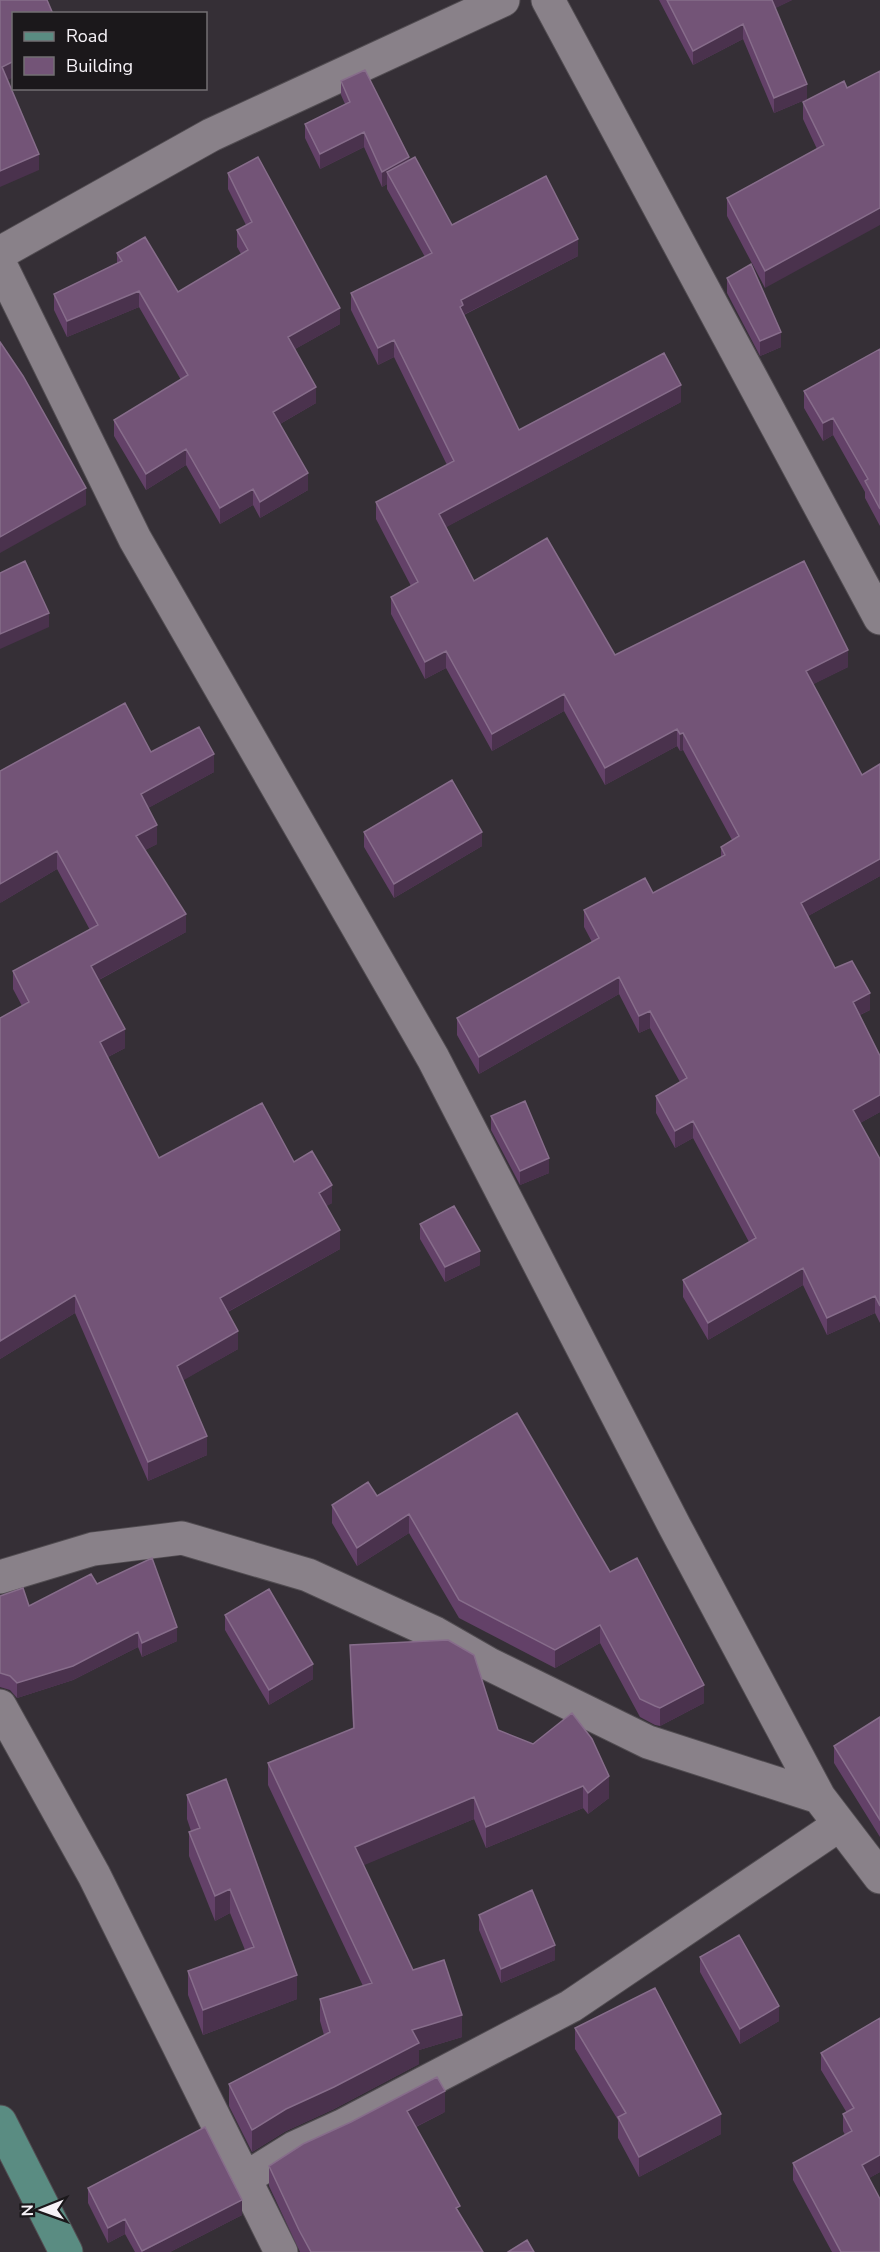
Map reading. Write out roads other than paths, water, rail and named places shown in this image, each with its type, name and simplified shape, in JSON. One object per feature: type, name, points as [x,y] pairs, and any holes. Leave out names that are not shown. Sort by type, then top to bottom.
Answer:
[{"type":"main road","points":[[0,2121],[66,2252]]},
{"type":"street","points":[[0,253],[211,135],[502,0]]},
{"type":"street","points":[[548,0],[880,618]]},
{"type":"street","points":[[0,264],[135,539],[433,1058],[675,1527],[819,1797],[880,1877]]},
{"type":"street","points":[[0,1576],[93,1549],[182,1538],[308,1575],[435,1632],[489,1664],[648,1742],[819,1797]]},
{"type":"street","points":[[0,1706],[94,1875],[281,2252]]},
{"type":"street","points":[[246,2178],[294,2148],[342,2126],[571,2006],[839,1825]]}]
